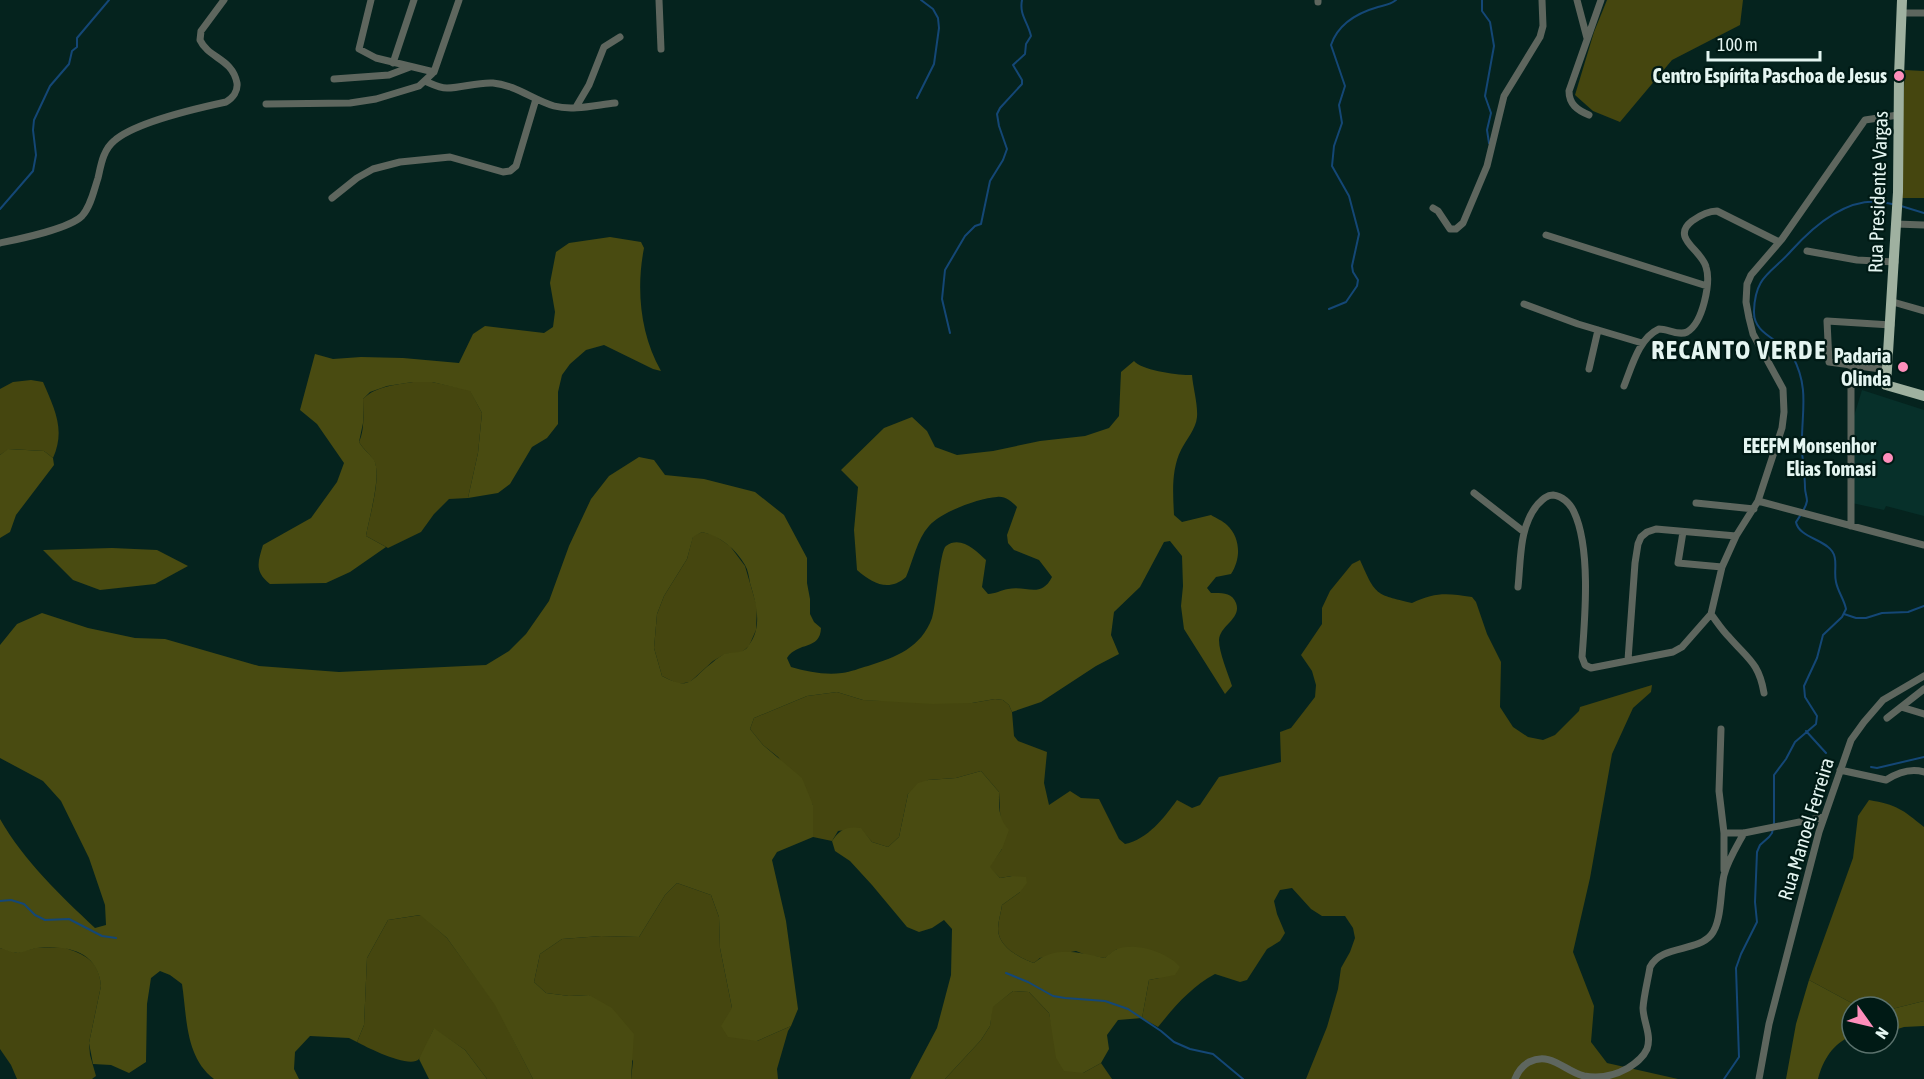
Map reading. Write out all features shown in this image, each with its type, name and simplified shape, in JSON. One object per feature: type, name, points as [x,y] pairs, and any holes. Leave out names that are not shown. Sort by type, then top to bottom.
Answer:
[{"type":"main road","name":"Rua Presidente Vargas","points":[[1902,0],[1898,192],[1893,302],[1886,385],[1924,396]]},
{"type":"street","points":[[0,243],[46,231],[80,218],[92,199],[108,147],[116,139],[152,122],[231,99],[237,89],[232,69],[205,48],[200,36],[212,14],[224,0]]},
{"type":"street","points":[[371,0],[359,49],[376,58],[434,72]]},
{"type":"street","points":[[393,63],[414,0]]},
{"type":"street","points":[[266,105],[350,104],[419,86],[434,72],[459,0]]},
{"type":"street","points":[[659,0],[661,49]]},
{"type":"street","points":[[1432,208],[1438,211],[1450,229],[1456,229],[1463,223],[1486,166],[1504,96],[1540,37],[1543,26],[1542,0]]},
{"type":"street","points":[[1577,0],[1587,38]]},
{"type":"street","points":[[1589,115],[1573,106],[1569,99],[1569,91],[1601,0]]},
{"type":"street","points":[[1901,13],[1924,13]]},
{"type":"street","points":[[576,107],[590,85],[604,47],[620,37]]},
{"type":"street","points":[[334,79],[389,75],[410,67]]},
{"type":"street","points":[[425,81],[448,88],[483,82],[496,83],[565,108],[615,103]]},
{"type":"street","points":[[333,198],[357,178],[373,169],[400,162],[450,157],[503,172],[510,171],[516,166],[536,99]]},
{"type":"street","points":[[1518,587],[1524,532],[1534,509],[1549,495],[1562,497],[1574,512],[1584,560],[1582,662],[1588,667],[1673,652],[1682,647],[1711,614],[1722,567],[1736,536],[1758,501],[1782,428],[1783,389],[1753,334],[1746,302],[1747,284],[1756,266],[1779,242],[1865,120],[1898,115]]},
{"type":"street","points":[[1624,386],[1642,343],[1651,334],[1659,329],[1682,333],[1697,321],[1702,309],[1708,274],[1702,257],[1684,237],[1686,226],[1696,218],[1711,211],[1717,211],[1779,242]]},
{"type":"street","points":[[1896,224],[1924,225]]},
{"type":"street","points":[[1546,235],[1707,286]]},
{"type":"street","points":[[1807,251],[1857,260],[1895,262]]},
{"type":"street","points":[[1893,302],[1924,311]]},
{"type":"street","points":[[1524,304],[1642,343]]},
{"type":"street","points":[[1888,370],[1829,362],[1827,321],[1891,326]]},
{"type":"street","points":[[1589,369],[1598,330]]},
{"type":"street","points":[[1851,366],[1851,526]]},
{"type":"street","points":[[1474,493],[1524,532]]},
{"type":"street","points":[[1758,501],[1924,545]]},
{"type":"street","points":[[1696,503],[1754,509]]},
{"type":"street","points":[[1628,660],[1635,563],[1641,537],[1656,529],[1736,536]]},
{"type":"street","points":[[1683,532],[1678,563],[1722,567]]},
{"type":"street","points":[[1711,614],[1728,637],[1757,668],[1764,693]]},
{"type":"street","name":"Rua Manoel Ferreira","points":[[1759,1079],[1769,1024],[1824,817],[1851,740],[1883,700],[1924,676]]},
{"type":"street","points":[[1887,718],[1924,688]]},
{"type":"street","points":[[1901,707],[1924,714]]},
{"type":"street","points":[[1515,1079],[1520,1069],[1526,1064],[1543,1058],[1574,1072],[1592,1077],[1611,1076],[1637,1063],[1647,1048],[1648,1039],[1643,1008],[1650,967],[1660,956],[1705,940],[1713,933],[1717,923],[1724,875],[1724,833],[1719,791],[1721,729]]},
{"type":"street","points":[[1840,770],[1886,780],[1899,772],[1920,770],[1924,772]]},
{"type":"street","points":[[1724,833],[1744,833],[1824,817]]},
{"type":"street","points":[[1724,875],[1744,833]]},
{"type":"shaded area","points":[[1607,0],[1743,0],[1740,25],[1672,60],[1620,122],[1593,111],[1575,95],[1594,32]]},
{"type":"shaded area","points":[[1905,70],[1924,71],[1924,198],[1898,198]]},
{"type":"shaded area","points":[[610,237],[641,242],[644,248],[640,295],[644,327],[661,371],[604,345],[586,350],[570,364],[562,375],[558,392],[558,424],[547,438],[532,447],[510,484],[498,493],[468,498],[478,453],[482,413],[470,391],[432,382],[413,382],[387,386],[370,392],[363,399],[363,423],[359,442],[374,460],[377,476],[366,536],[386,547],[350,572],[326,583],[270,584],[261,575],[259,566],[263,545],[311,518],[337,482],[344,463],[317,424],[300,410],[315,354],[333,359],[403,358],[459,363],[473,334],[485,326],[544,333],[553,327],[555,312],[550,283],[556,252],[569,243]]},
{"type":"shaded area","points":[[1134,361],[1152,370],[1192,375],[1197,417],[1176,466],[1173,482],[1174,515],[1182,522],[1211,515],[1227,525],[1235,536],[1238,555],[1231,574],[1216,577],[1207,588],[1211,593],[1229,595],[1236,603],[1234,618],[1223,630],[1219,640],[1232,686],[1225,694],[1184,629],[1181,606],[1182,556],[1170,541],[1164,542],[1140,587],[1114,612],[1111,635],[1119,654],[1096,666],[1041,702],[1012,712],[1003,700],[995,699],[972,703],[933,704],[863,700],[837,692],[807,696],[754,718],[750,729],[763,745],[802,778],[813,805],[813,837],[777,852],[772,860],[786,921],[798,1009],[791,1026],[757,1041],[728,1037],[721,1026],[732,1008],[720,948],[719,917],[711,895],[677,883],[665,895],[639,937],[601,936],[562,939],[540,954],[534,982],[546,993],[569,996],[589,995],[612,1008],[634,1034],[631,1079],[533,1079],[495,1005],[447,938],[420,915],[388,920],[367,958],[364,1025],[357,1042],[349,1038],[310,1036],[295,1052],[294,1069],[299,1079],[214,1079],[197,1060],[192,1048],[182,984],[160,971],[151,978],[147,1004],[146,1062],[129,1073],[111,1065],[93,1064],[89,1043],[101,986],[99,974],[94,965],[87,958],[70,949],[48,947],[18,953],[0,948],[0,819],[20,849],[56,891],[95,928],[106,925],[105,905],[89,858],[61,801],[43,781],[0,758],[0,645],[17,624],[42,613],[88,628],[135,638],[165,639],[259,666],[339,672],[486,665],[509,651],[526,634],[549,601],[569,546],[591,499],[609,476],[639,457],[654,460],[665,475],[704,479],[755,492],[784,515],[807,558],[810,614],[821,628],[817,640],[797,649],[787,658],[791,667],[816,673],[849,672],[898,655],[921,637],[932,618],[944,550],[952,543],[963,543],[986,560],[982,587],[988,594],[1015,588],[1033,590],[1043,588],[1052,577],[1039,560],[1014,550],[1008,543],[1007,535],[1017,507],[1008,499],[1000,497],[971,503],[951,511],[929,526],[921,537],[906,577],[900,582],[887,585],[869,579],[857,570],[854,530],[858,487],[841,470],[884,428],[912,417],[927,431],[935,447],[957,455],[1085,436],[1109,428],[1119,416],[1121,372]],"holes":[[[702,532],[732,549],[746,567],[756,606],[756,630],[747,648],[724,654],[695,678],[679,683],[662,676],[654,648],[657,614],[664,596],[687,559],[693,537]]]},
{"type":"shaded area","points":[[31,380],[43,382],[57,419],[58,438],[53,458],[44,451],[9,449],[0,455],[0,389],[13,382]]},
{"type":"shaded area","points":[[413,382],[432,382],[470,390],[482,413],[478,453],[468,498],[449,499],[421,532],[388,548],[366,536],[377,477],[374,461],[359,442],[363,427],[363,399],[380,389]]},
{"type":"shaded area","name":"EEEFM Monsenhor Elias Tomasi","points":[[1862,390],[1924,410],[1924,516],[1886,506],[1884,510],[1852,503],[1851,426]]},
{"type":"shaded area","points":[[8,449],[44,451],[53,458],[54,465],[16,515],[10,532],[0,538],[0,455]]},
{"type":"shaded area","points":[[702,532],[714,535],[730,546],[745,566],[757,607],[756,630],[749,646],[741,653],[725,654],[713,661],[690,682],[678,684],[662,676],[654,648],[657,614],[664,596],[687,559],[693,536]]},
{"type":"shaded area","points":[[112,548],[157,550],[188,566],[155,584],[100,590],[73,580],[43,550]]},
{"type":"shaded area","points":[[1360,560],[1378,592],[1391,598],[1412,603],[1441,594],[1472,597],[1501,662],[1500,707],[1513,727],[1528,737],[1543,740],[1555,735],[1579,711],[1580,707],[1652,685],[1651,692],[1633,708],[1612,754],[1590,878],[1573,952],[1594,1006],[1591,1042],[1607,1063],[1678,1079],[1306,1079],[1327,1027],[1338,989],[1341,968],[1355,938],[1353,928],[1345,916],[1322,916],[1311,909],[1292,888],[1280,890],[1274,901],[1285,933],[1280,941],[1267,949],[1247,980],[1240,982],[1215,974],[1177,1004],[1158,1027],[1142,1018],[1149,980],[1159,978],[1117,949],[1105,958],[1076,951],[1040,958],[1034,963],[1016,955],[1002,941],[998,923],[1002,905],[1020,892],[1012,876],[1000,878],[989,867],[1002,849],[999,792],[981,771],[956,778],[928,780],[908,794],[899,837],[888,847],[872,842],[860,828],[838,831],[832,841],[813,837],[813,805],[778,757],[763,745],[750,729],[754,718],[807,696],[837,692],[863,700],[972,703],[1003,700],[1012,712],[1014,736],[1018,741],[1047,752],[1044,783],[1049,805],[1070,791],[1081,798],[1099,799],[1119,839],[1125,844],[1148,833],[1161,821],[1177,800],[1192,808],[1200,805],[1219,777],[1281,762],[1280,732],[1291,728],[1315,697],[1316,685],[1312,671],[1301,655],[1322,624],[1322,608],[1330,591],[1352,564]]},
{"type":"shaded area","points":[[981,771],[999,792],[1001,817],[1009,830],[1002,849],[990,867],[1000,878],[1026,877],[1027,883],[1020,892],[1002,905],[998,929],[1006,946],[1016,955],[1034,963],[1042,957],[1059,952],[1105,958],[1124,947],[1142,948],[1168,957],[1180,967],[1175,975],[1149,980],[1142,1018],[1118,1020],[1107,1035],[1109,1049],[1101,1063],[1083,1073],[1064,1071],[1056,1058],[1049,1013],[1029,992],[1013,991],[993,1007],[990,1026],[981,1040],[945,1079],[910,1079],[937,1028],[951,975],[952,929],[944,920],[932,928],[919,932],[907,927],[850,861],[835,851],[832,841],[844,829],[861,828],[872,842],[888,847],[899,837],[908,794],[918,783],[956,778]]},
{"type":"shaded area","points":[[1869,800],[1899,809],[1924,827],[1924,1001],[1900,1007],[1900,995],[1840,997],[1809,980],[1853,858],[1858,816]]},
{"type":"shaded area","points":[[677,883],[711,895],[719,917],[720,948],[732,1008],[757,1041],[791,1026],[777,1069],[778,1079],[631,1079],[633,1061],[589,995],[569,996],[546,993],[534,982],[540,954],[562,939],[601,936],[639,937],[665,895]]},
{"type":"shaded area","points":[[421,915],[447,938],[496,1005],[533,1079],[487,1079],[465,1050],[434,1029],[421,1056],[414,1061],[398,1060],[357,1042],[364,1025],[367,958],[388,920]]},
{"type":"shaded area","points":[[63,947],[90,960],[100,977],[101,986],[89,1043],[96,1076],[92,1079],[17,1079],[0,1049],[0,948],[17,953],[35,948]]},
{"type":"shaded area","points":[[1809,980],[1840,997],[1840,1042],[1830,1053],[1818,1079],[1786,1079],[1796,1024]]},
{"type":"shaded area","points":[[1013,991],[1029,992],[1049,1013],[1054,1035],[1083,1073],[1101,1063],[1112,1079],[945,1079],[981,1040],[990,1026],[992,1007]]},
{"type":"shaded area","points":[[1924,1001],[1924,1026],[1900,1028],[1900,1007]]},
{"type":"shaded area","points":[[434,1028],[465,1050],[487,1079],[429,1079],[419,1059]]},
{"type":"waterway","points":[[0,209],[33,171],[36,155],[34,120],[50,86],[69,64],[72,51],[77,47],[77,38],[109,0]]},
{"type":"waterway","points":[[917,98],[934,64],[939,28],[938,18],[933,9],[921,0]]},
{"type":"waterway","points":[[950,333],[942,299],[945,270],[965,236],[975,226],[981,224],[990,181],[1007,149],[997,114],[1022,84],[1013,65],[1025,54],[1026,44],[1031,36],[1023,14],[1022,0]]},
{"type":"waterway","points":[[1329,309],[1346,302],[1357,286],[1358,280],[1352,266],[1359,234],[1349,196],[1332,166],[1334,146],[1342,123],[1339,105],[1345,86],[1331,45],[1338,31],[1349,20],[1370,9],[1390,4],[1396,0]]},
{"type":"waterway","points":[[1482,0],[1482,11],[1490,22],[1494,46],[1485,96],[1491,113],[1487,130],[1489,143]]},
{"type":"waterway","points":[[1724,1079],[1739,1057],[1736,968],[1757,922],[1755,902],[1757,852],[1760,845],[1772,833],[1774,775],[1795,742],[1816,724],[1817,716],[1805,697],[1804,686],[1817,658],[1823,635],[1842,617],[1846,609],[1836,582],[1835,559],[1832,551],[1801,530],[1796,522],[1807,501],[1802,452],[1804,402],[1801,380],[1793,357],[1758,326],[1754,311],[1755,299],[1761,282],[1766,276],[1823,221],[1849,206],[1863,202],[1877,201],[1892,204]]},
{"type":"waterway","points":[[1901,206],[1924,213]]},
{"type":"waterway","points":[[1844,614],[1866,618],[1882,613],[1908,612],[1924,606]]},
{"type":"waterway","points":[[1806,731],[1826,753]]},
{"type":"waterway","points":[[1871,767],[1877,768],[1924,757]]},
{"type":"waterway","points":[[0,901],[11,900],[24,904],[35,915],[45,920],[69,919],[102,936],[116,938]]},
{"type":"waterway","points":[[1006,973],[1053,996],[1105,1001],[1128,1009],[1174,1042],[1190,1049],[1213,1054],[1243,1079]]},
{"type":"place","name":"Centro Espírita Paschoa de Jesus","points":[[1899,76]]},
{"type":"place","name":"Padaria Olinda","points":[[1903,367]]},
{"type":"place","name":"EEEFM Monsenhor Elias Tomasi","points":[[1888,458]]},
{"type":"district","name":"RECANTO VERDE","points":[[1739,350]]}]
